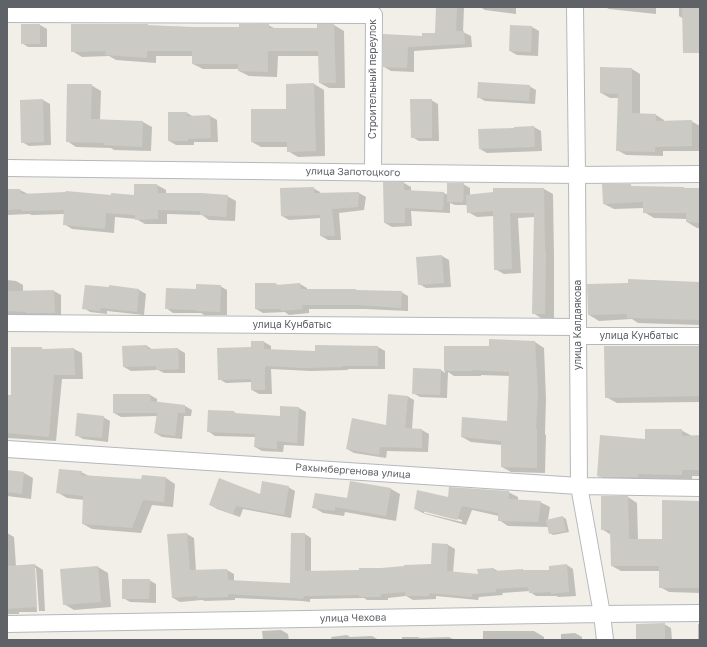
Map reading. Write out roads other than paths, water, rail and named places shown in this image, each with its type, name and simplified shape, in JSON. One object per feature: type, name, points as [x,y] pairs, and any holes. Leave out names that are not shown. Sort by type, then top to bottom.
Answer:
[{"type":"street","name":"улица Калдаякова","points":[[574,7],[577,175],[579,486],[602,614],[604,640]]},
{"type":"street","name":"Строительный переулок","points":[[7,14],[374,15],[373,173]]},
{"type":"street","name":"улица Запотоцкого","points":[[7,168],[577,175],[700,174]]},
{"type":"street","name":"улица Кунбатыс","points":[[7,323],[578,331],[700,336]]},
{"type":"street","name":"Рахымбергенова улица","points":[[7,449],[579,486],[700,488]]},
{"type":"street","name":"улица Чехова","points":[[7,624],[602,614],[700,614]]}]
